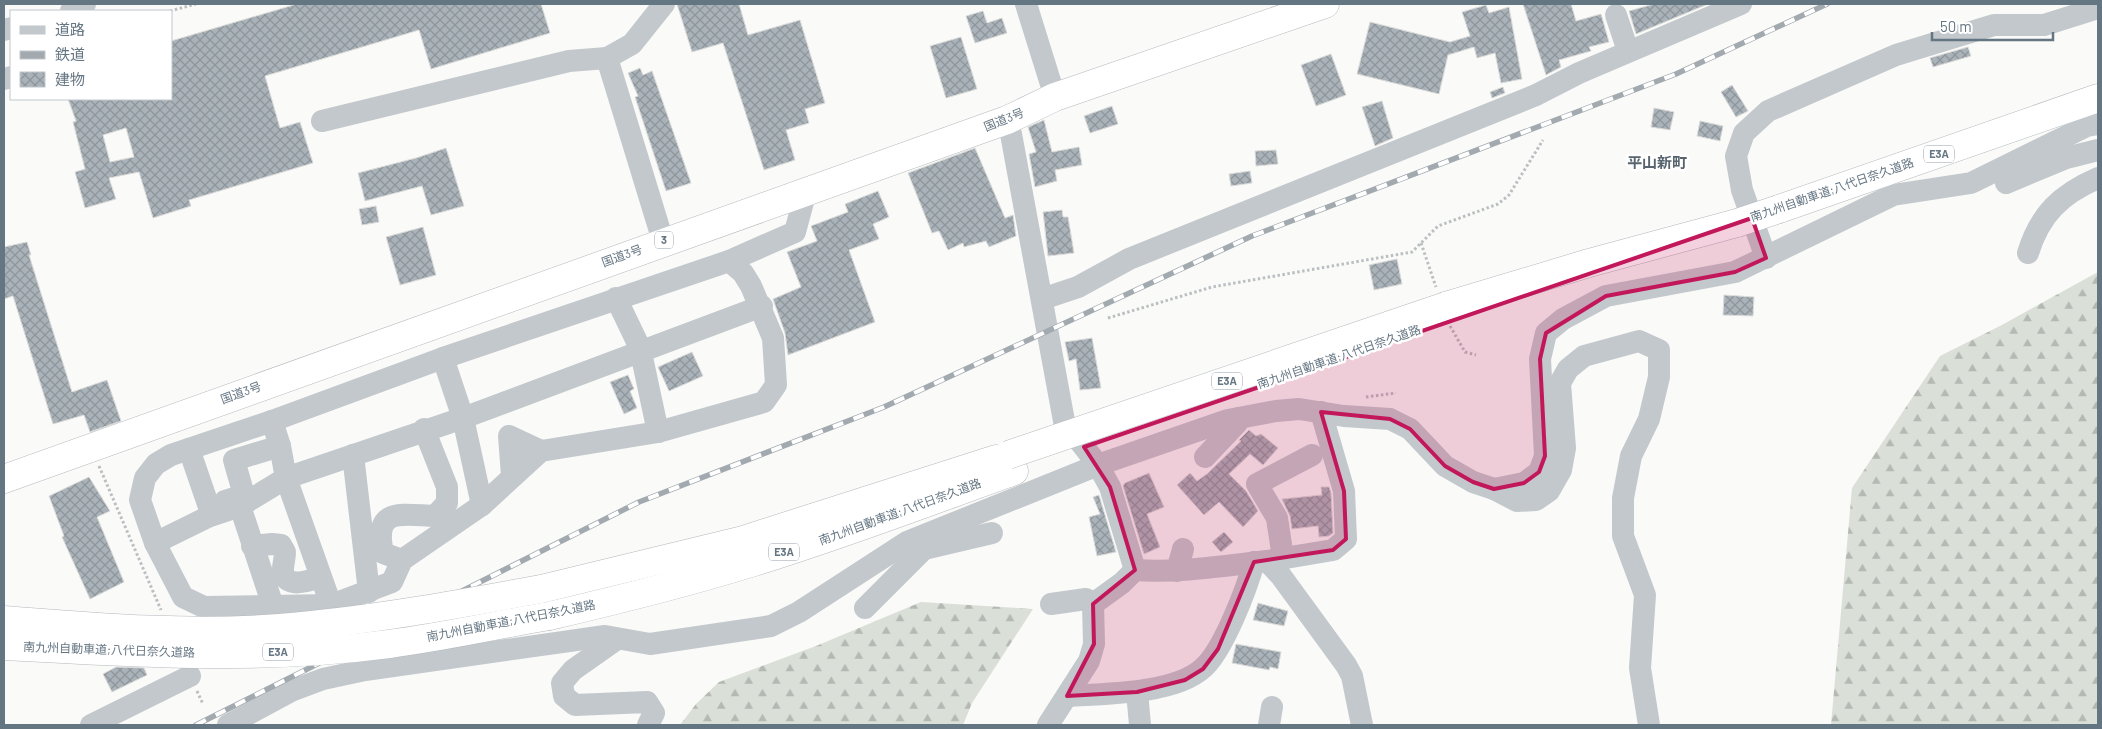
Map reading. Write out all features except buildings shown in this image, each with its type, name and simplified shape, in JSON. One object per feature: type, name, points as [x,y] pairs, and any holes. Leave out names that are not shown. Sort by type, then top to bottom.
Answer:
[{"type":"highway","name":"国道3号","points":[[4,478],[1006,120],[1055,97],[1325,4]]},
{"type":"highway","name":"南九州自動車道;八代日奈久道路","points":[[4,620],[196,630],[278,628],[387,617],[541,589],[743,540],[1011,463],[1588,263],[1737,223],[2098,98]]},
{"type":"highway","name":"南九州自動車道;八代日奈久道路","points":[[4,646],[196,654],[278,652],[388,644],[549,616],[634,596],[753,562],[845,532],[1011,463]]},
{"type":"street","points":[[73,10],[85,4]]},
{"type":"street","points":[[322,121],[569,61],[607,58],[632,44],[664,4]]},
{"type":"street","points":[[1026,4],[1055,97]]},
{"type":"street","points":[[1042,299],[1078,287],[1129,259],[1536,95],[1628,52],[1741,4]]},
{"type":"street","points":[[1766,258],[1742,190],[1736,156],[1744,132],[1768,111],[1896,55],[1994,25],[2044,25],[2098,8]]},
{"type":"street","points":[[1616,15],[1628,52]]},
{"type":"street","points":[[607,58],[663,241]]},
{"type":"street","points":[[1006,120],[1012,134],[1064,421],[1098,465],[1110,487],[1135,570]]},
{"type":"street","points":[[1494,489],[1524,483],[1539,472],[1545,456],[1540,359],[1546,333],[1563,319],[1606,296],[1735,272],[1893,195],[1971,183],[2087,126],[2098,124]]},
{"type":"street","points":[[1971,183],[1991,188],[2066,158],[2098,150]]},
{"type":"street","points":[[2028,253],[2035,230],[2051,211],[2080,186],[2098,178]]},
{"type":"street","points":[[729,261],[743,273],[762,306],[773,338],[776,385],[764,402],[658,432],[541,451],[482,505],[402,560],[392,582],[369,592],[330,605],[204,607],[183,597],[154,543],[140,500],[145,478],[156,464],[171,455],[272,421],[443,358],[729,261],[795,232],[806,191]]},
{"type":"street","points":[[616,298],[640,351],[658,432]]},
{"type":"street","points":[[209,511],[240,506],[286,478],[424,429],[462,418],[762,306]]},
{"type":"street","points":[[865,608],[926,542],[1098,465],[1286,403],[1321,412],[1390,419],[1410,429],[1445,466],[1473,482],[1494,489],[1517,501],[1536,500],[1550,491],[1561,470],[1565,448],[1560,383],[1568,369],[1584,356],[1639,341],[1659,350],[1659,377],[1649,419],[1630,456],[1623,498],[1623,536],[1645,595],[1640,668],[1649,725]]},
{"type":"street","points":[[443,358],[462,418],[482,505]]},
{"type":"street","points":[[1093,604],[1122,583],[1135,570],[1177,571],[1333,550],[1346,539],[1344,491],[1321,412]]},
{"type":"street","points":[[1204,457],[1237,423],[1239,418]]},
{"type":"street","points":[[272,421],[280,446],[286,478],[330,605]]},
{"type":"street","points":[[402,560],[383,553],[380,537],[385,521],[397,514],[435,516],[447,503],[447,487],[424,429]]},
{"type":"street","points":[[512,476],[510,436],[541,451]]},
{"type":"street","points":[[154,543],[209,511],[244,495],[234,460],[280,446]]},
{"type":"street","points":[[189,449],[209,511]]},
{"type":"street","points":[[1067,696],[1137,692],[1184,680],[1203,669],[1218,649],[1268,560],[1277,518],[1257,484],[1312,454]]},
{"type":"street","points":[[353,455],[369,592]]},
{"type":"street","points":[[240,506],[273,606]]},
{"type":"street","points":[[228,725],[291,691],[323,679],[365,670],[606,636],[650,644],[771,626],[799,612],[907,542],[926,542],[992,533]]},
{"type":"street","points":[[252,546],[280,545],[286,552],[283,569],[284,576],[293,583],[306,582],[320,577]]},
{"type":"street","points":[[1177,571],[1183,548]]},
{"type":"street","points":[[1268,560],[1346,665],[1352,676],[1362,725]]},
{"type":"street","points":[[1052,604],[1086,599],[1093,604]]},
{"type":"street","points":[[1048,725],[1089,661],[1094,644],[1093,604]]},
{"type":"street","points":[[617,639],[573,670],[562,683],[564,696],[575,705],[647,702],[654,713],[648,725]]},
{"type":"street","points":[[91,725],[190,676]]},
{"type":"street","points":[[1137,692],[1140,725]]},
{"type":"path","points":[[172,10],[196,4]]},
{"type":"path","points":[[1108,318],[1212,287],[1412,252],[1438,226],[1498,204],[1509,194],[1543,140]]},
{"type":"path","points":[[91,447],[163,614]]},
{"type":"path","points":[[190,676],[203,704]]},
{"type":"highlighted area","points":[[1752,218],[1766,258],[1735,272],[1606,296],[1546,333],[1540,359],[1545,456],[1539,472],[1524,483],[1494,489],[1473,482],[1445,466],[1410,429],[1390,419],[1321,412],[1344,491],[1346,539],[1333,550],[1254,562],[1218,649],[1203,669],[1185,680],[1137,692],[1067,696],[1094,644],[1093,604],[1135,570],[1110,487],[1084,447]]},
{"type":"green space","points":[[2098,272],[2098,725],[1831,725],[1852,488],[1940,356],[2000,326]]},
{"type":"green space","points":[[921,602],[1033,609],[972,703],[963,725],[680,725],[696,704],[719,682],[816,646]]},
{"type":"railway","points":[[196,725],[639,502],[884,407],[1252,236],[1676,74],[1827,4]]},
{"type":"district","name":"平山新町","points":[[1657,163]]}]
